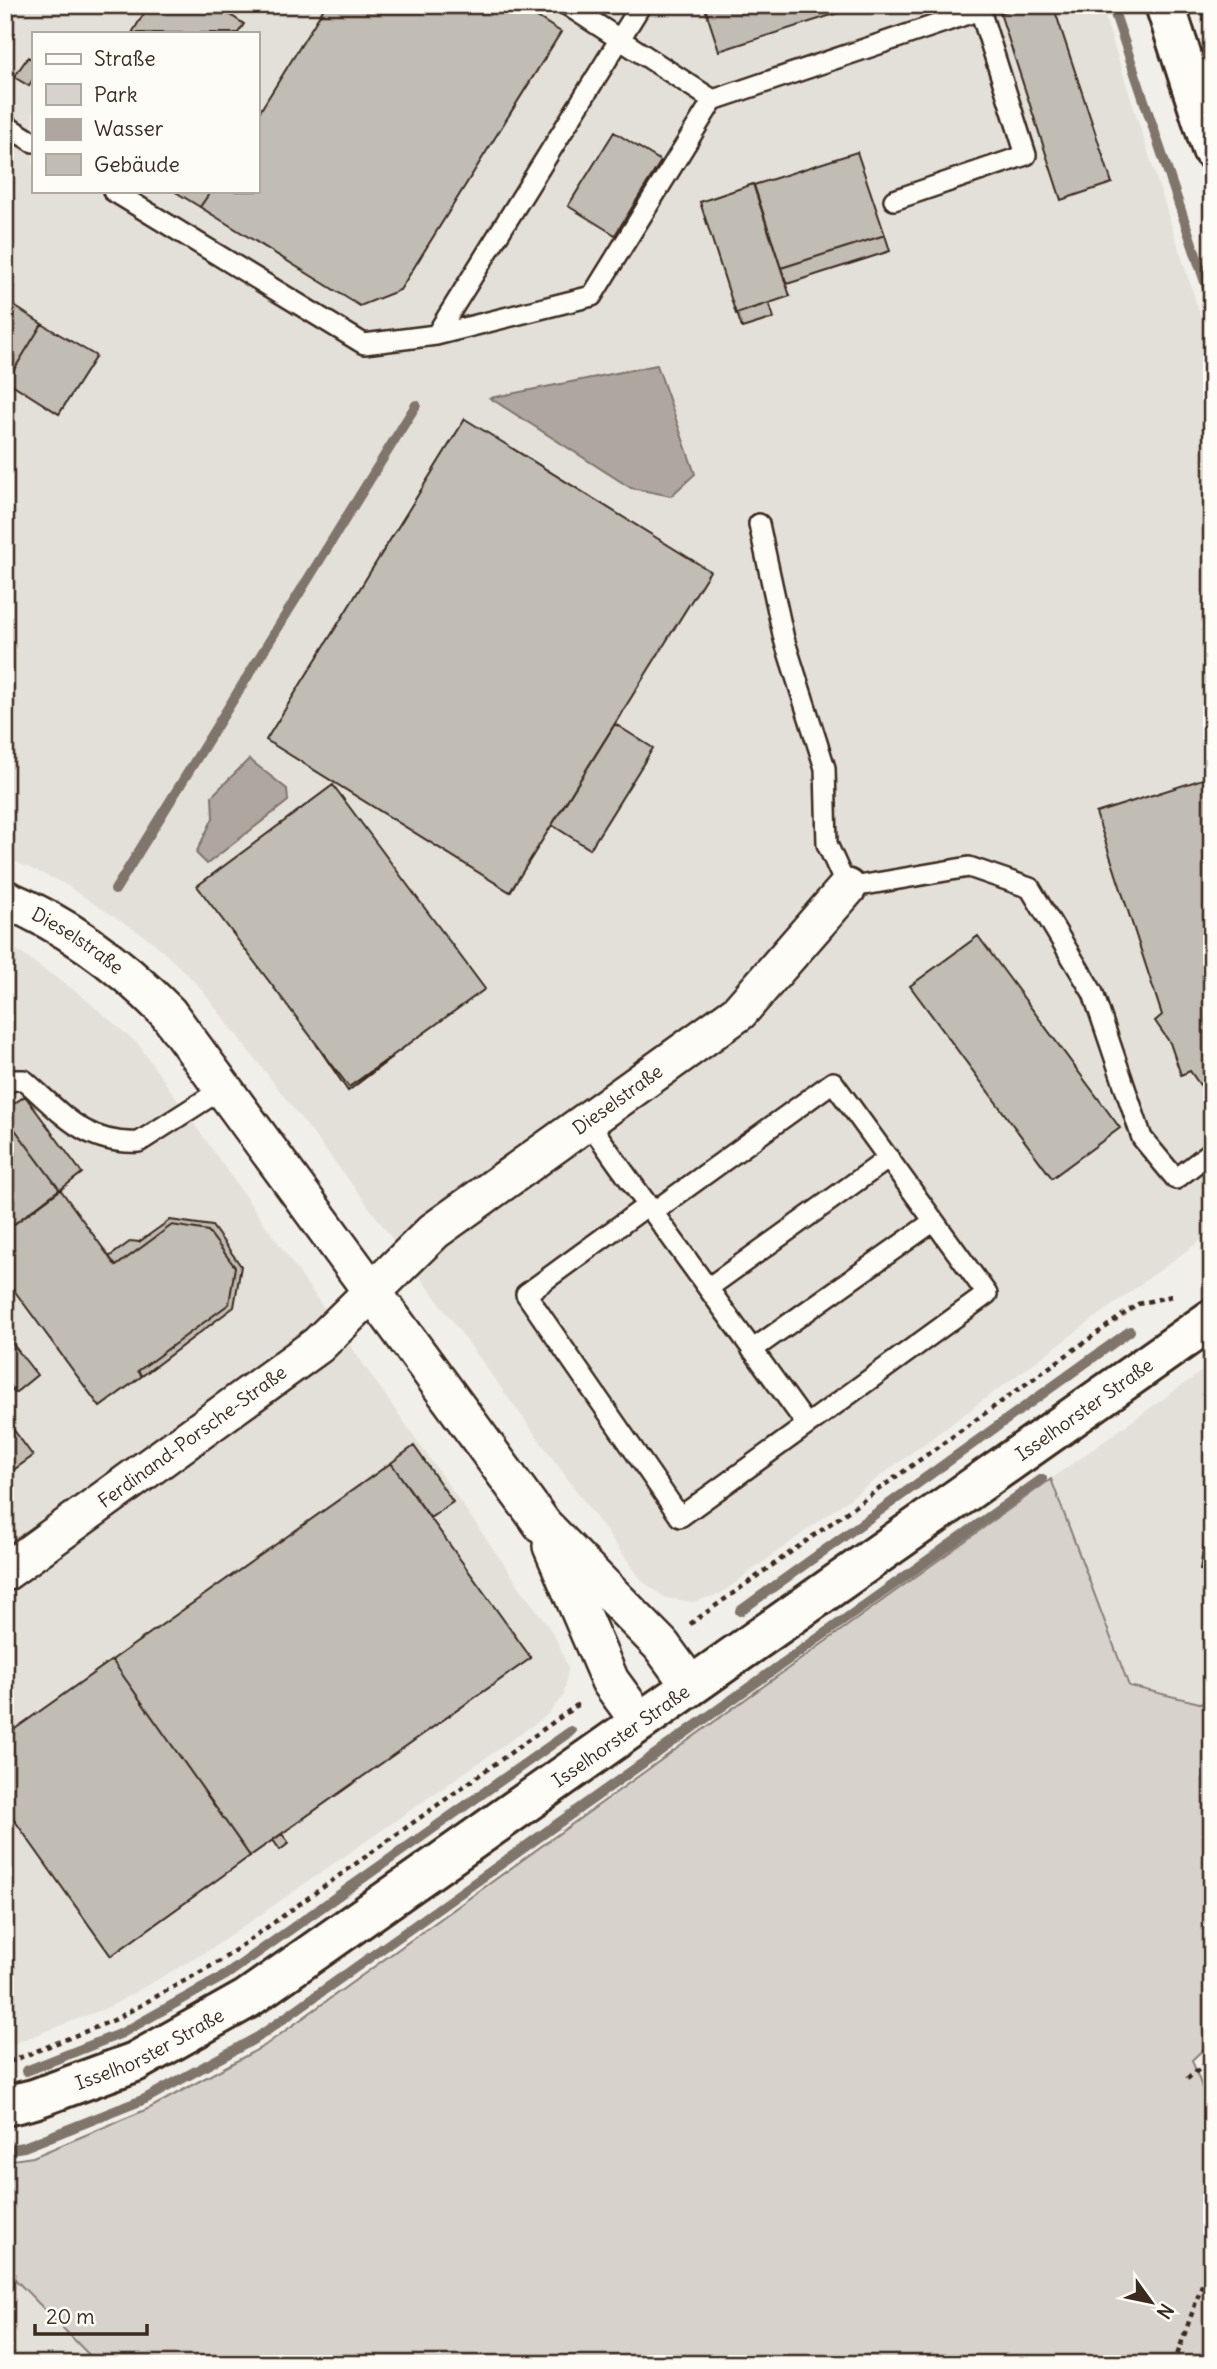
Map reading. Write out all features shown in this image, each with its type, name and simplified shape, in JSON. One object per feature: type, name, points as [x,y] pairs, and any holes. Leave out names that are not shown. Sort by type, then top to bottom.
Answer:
[{"type":"street","points":[[1165,5],[1212,150]]},
{"type":"street","name":"Dieselstraße","points":[[372,1292],[434,1231],[739,1012],[847,888]]},
{"type":"street","name":"Dieselstraße","points":[[5,898],[42,914],[129,973],[169,1013],[543,1525],[661,1645],[691,1686]]},
{"type":"street","name":"Ferdinand-Porsche-Straße","points":[[5,1572],[317,1345],[372,1292]]},
{"type":"street","name":"Isselhorster Straße","points":[[5,2106],[34,2099],[135,2062],[247,1999],[1212,1320]]},
{"type":"street","name":"Dieselstraße","points":[[543,1525],[610,1681],[640,1722]]},
{"type":"lane","points":[[568,5],[713,100]]},
{"type":"lane","points":[[436,335],[641,5]]},
{"type":"lane","points":[[115,192],[364,344],[436,335],[592,296],[713,100],[980,10],[1026,155],[894,200]]},
{"type":"lane","points":[[5,125],[32,141]]},
{"type":"lane","points":[[759,524],[784,639],[825,768],[827,844],[847,888],[969,867],[1030,888],[1093,993],[1142,1138],[1176,1179],[1212,1152]]},
{"type":"lane","points":[[5,1085],[12,1080],[24,1080],[80,1130],[99,1139],[123,1143],[139,1142],[222,1089]]},
{"type":"lane","points":[[834,1082],[889,1158],[987,1294],[680,1517],[526,1294],[834,1082]]},
{"type":"lane","points":[[587,1120],[807,1425]]},
{"type":"lane","points":[[708,1288],[889,1158]]},
{"type":"lane","points":[[752,1349],[934,1221]]},
{"type":"path","points":[[1186,2079],[1212,2059]]},
{"type":"path","points":[[1174,2364],[1209,2264],[1212,2245]]},
{"type":"shaded area","points":[[5,5],[1101,5],[1212,352],[1212,1232],[720,1594],[693,1602],[666,1598],[643,1582],[361,1196],[197,984],[152,941],[61,882],[5,857]]},
{"type":"shaded area","points":[[5,942],[78,993],[138,1044],[556,1638],[568,1668],[564,1695],[546,1716],[211,1949],[109,2007],[5,2047]]},
{"type":"shaded area","points":[[1212,1364],[1212,1706],[1129,1686],[1051,1479]]},
{"type":"shaded area","points":[[5,2269],[98,2364],[5,2364]]},
{"type":"green space","points":[[1051,1479],[1129,1686],[1212,1706],[1212,2041],[1192,2060],[1207,2101],[1212,2098],[1212,2364],[98,2364],[5,2269],[5,2161],[33,2157],[150,2108],[264,2046]]},
{"type":"water","points":[[657,365],[695,474],[671,496],[631,488],[490,398]]},
{"type":"water","points":[[249,759],[287,789],[288,801],[207,864],[196,853],[213,818],[212,796]]},
{"type":"building","points":[[149,5],[215,5],[244,24],[239,32],[133,32]]},
{"type":"building","points":[[326,5],[518,5],[561,32],[400,290],[360,306],[200,207],[210,192],[259,192],[259,113]]},
{"type":"building","points":[[704,5],[863,5],[719,51]]},
{"type":"building","points":[[1025,5],[1053,5],[1112,183],[1061,200],[1000,13]]},
{"type":"building","points":[[28,57],[32,59],[32,81],[29,86],[14,77]]},
{"type":"building","points":[[614,132],[661,161],[615,235],[568,206]]},
{"type":"building","points":[[857,152],[885,235],[781,268],[754,185]]},
{"type":"building","points":[[753,184],[790,296],[736,314],[700,202]]},
{"type":"building","points":[[176,192],[210,192],[200,207]]},
{"type":"building","points":[[885,235],[890,251],[787,284],[781,268]]},
{"type":"building","points":[[5,300],[42,324],[7,381],[5,380]]},
{"type":"building","points":[[769,303],[774,318],[742,328],[737,313]]},
{"type":"building","points":[[42,324],[96,356],[59,414],[7,381]]},
{"type":"building","points":[[465,419],[710,571],[510,892],[266,740]]},
{"type":"building","points":[[615,724],[653,748],[590,849],[552,825]]},
{"type":"building","points":[[1212,776],[1212,1076],[1200,1085],[1190,1071],[1181,1075],[1170,1043],[1155,1021],[1162,1015],[1096,813]]},
{"type":"building","points":[[333,785],[485,989],[349,1087],[197,886]]},
{"type":"building","points":[[978,936],[1120,1128],[1052,1178],[910,986]]},
{"type":"building","points":[[316,1044],[349,1087],[393,1057],[348,1091]]},
{"type":"building","points":[[25,1096],[82,1173],[60,1190],[5,1116],[5,1110]]},
{"type":"building","points":[[5,1116],[60,1190],[5,1231]]},
{"type":"building","points":[[60,1189],[116,1266],[172,1225],[208,1231],[235,1267],[229,1304],[138,1371],[142,1376],[100,1407],[5,1278],[5,1231]]},
{"type":"building","points":[[170,1220],[212,1226],[241,1266],[234,1307],[142,1376],[138,1371],[229,1304],[235,1267],[208,1231],[172,1225],[116,1266],[109,1257],[131,1241],[139,1242]]},
{"type":"building","points":[[5,1334],[37,1375],[15,1393],[5,1380]]},
{"type":"building","points":[[5,1418],[33,1456],[5,1476]]},
{"type":"building","points":[[414,1446],[453,1502],[430,1518],[391,1463]]},
{"type":"building","points":[[391,1463],[531,1658],[250,1856],[112,1660]]},
{"type":"building","points":[[1205,1537],[1212,1538],[1212,1572],[1200,1570]]},
{"type":"building","points":[[112,1660],[250,1856],[111,1956],[5,1807],[5,1736]]},
{"type":"building","points":[[282,1834],[289,1843],[280,1850],[273,1840]]},
{"type":"waterway","points":[[1112,5],[1211,300]]},
{"type":"waterway","points":[[115,890],[416,405]]},
{"type":"waterway","points":[[740,1611],[1130,1331]]},
{"type":"waterway","points":[[5,2150],[24,2147],[145,2099],[258,2037],[1042,1479]]},
{"type":"waterway","points":[[26,2071],[122,2033],[226,1975],[571,1731]]}]
